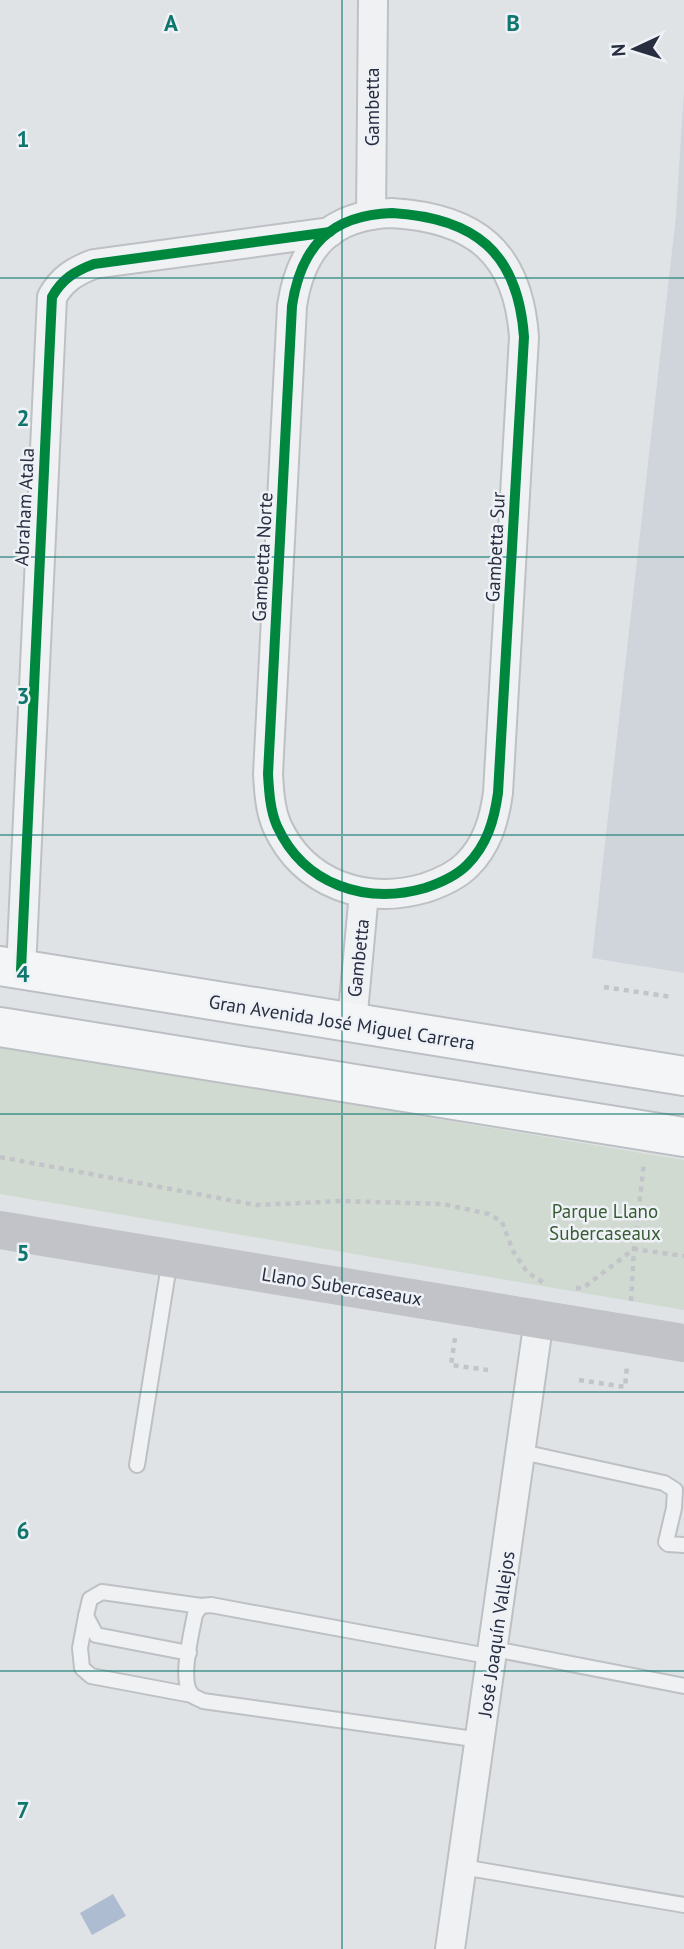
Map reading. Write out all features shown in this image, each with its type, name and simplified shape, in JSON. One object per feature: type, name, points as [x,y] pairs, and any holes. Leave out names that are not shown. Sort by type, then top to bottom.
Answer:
[{"type":"main road","name":"Gran Avenida José Miguel Carrera","points":[[10,968],[684,1076]]},
{"type":"main road","points":[[0,1027],[666,1134]]},
{"type":"street","name":"Gambetta","points":[[371,215],[373,0]]},
{"type":"street","name":"Gambetta Sur","points":[[364,893],[385,895],[416,890],[455,875],[474,858],[493,824],[498,793],[524,337],[520,304],[513,283],[496,253],[480,239],[432,218],[392,213],[371,215]]},
{"type":"street","name":"Gambetta Norte","points":[[364,893],[330,881],[298,856],[276,823],[268,774],[292,306],[298,276],[315,246],[346,222],[371,215]]},
{"type":"street","name":"Abraham Atala","points":[[10,968],[52,297],[68,276],[94,264],[330,232]]},
{"type":"street","name":"Gambetta","points":[[352,1023],[364,893]]},
{"type":"street","name":"Llano Subercaseaux","points":[[0,1230],[170,1258],[543,1301],[629,1334],[684,1343]]},
{"type":"street","name":"José Joaquín Vallejos","points":[[450,1949],[543,1301]]},
{"type":"lane","points":[[137,1465],[170,1258]]},
{"type":"lane","points":[[522,1452],[664,1483],[674,1490],[674,1508],[666,1542],[684,1545]]},
{"type":"lane","points":[[481,1740],[203,1701],[192,1695],[92,1675],[82,1668],[80,1648],[90,1599],[103,1592],[201,1606],[211,1605],[684,1686]]},
{"type":"lane","points":[[192,1695],[186,1684],[189,1653],[195,1614],[201,1606]]},
{"type":"lane","points":[[86,1616],[96,1635],[189,1653]]},
{"type":"lane","points":[[463,1867],[684,1905]]},
{"type":"path","points":[[604,987],[672,997]]},
{"type":"path","points":[[579,1380],[625,1387],[634,1249],[666,1134]]},
{"type":"path","points":[[0,1157],[256,1205],[342,1201],[443,1204],[489,1214],[502,1222],[513,1251],[527,1272],[537,1280],[543,1301]]},
{"type":"path","points":[[570,1288],[583,1288],[634,1249],[684,1256]]},
{"type":"path","points":[[451,1365],[488,1370]]},
{"type":"shaded area","points":[[684,90],[684,973],[592,958],[676,216]]},
{"type":"green space","name":"Parque Llano Subercaseaux","points":[[0,1046],[684,1160],[684,1310],[0,1194]]},
{"type":"water","points":[[113,1894],[126,1916],[92,1935],[80,1913]]},
{"type":"cycle path","points":[[392,213],[421,216],[447,223],[469,232],[487,245],[513,282],[524,337],[498,793],[494,813],[489,832],[480,849],[458,873],[425,888],[381,894],[339,886],[303,863],[277,826],[271,807],[268,774],[292,306],[296,285],[312,251],[322,238],[336,227],[371,215],[392,213]]},
{"type":"cycle path","points":[[21,970],[52,297],[70,276],[94,264],[330,232]]}]
